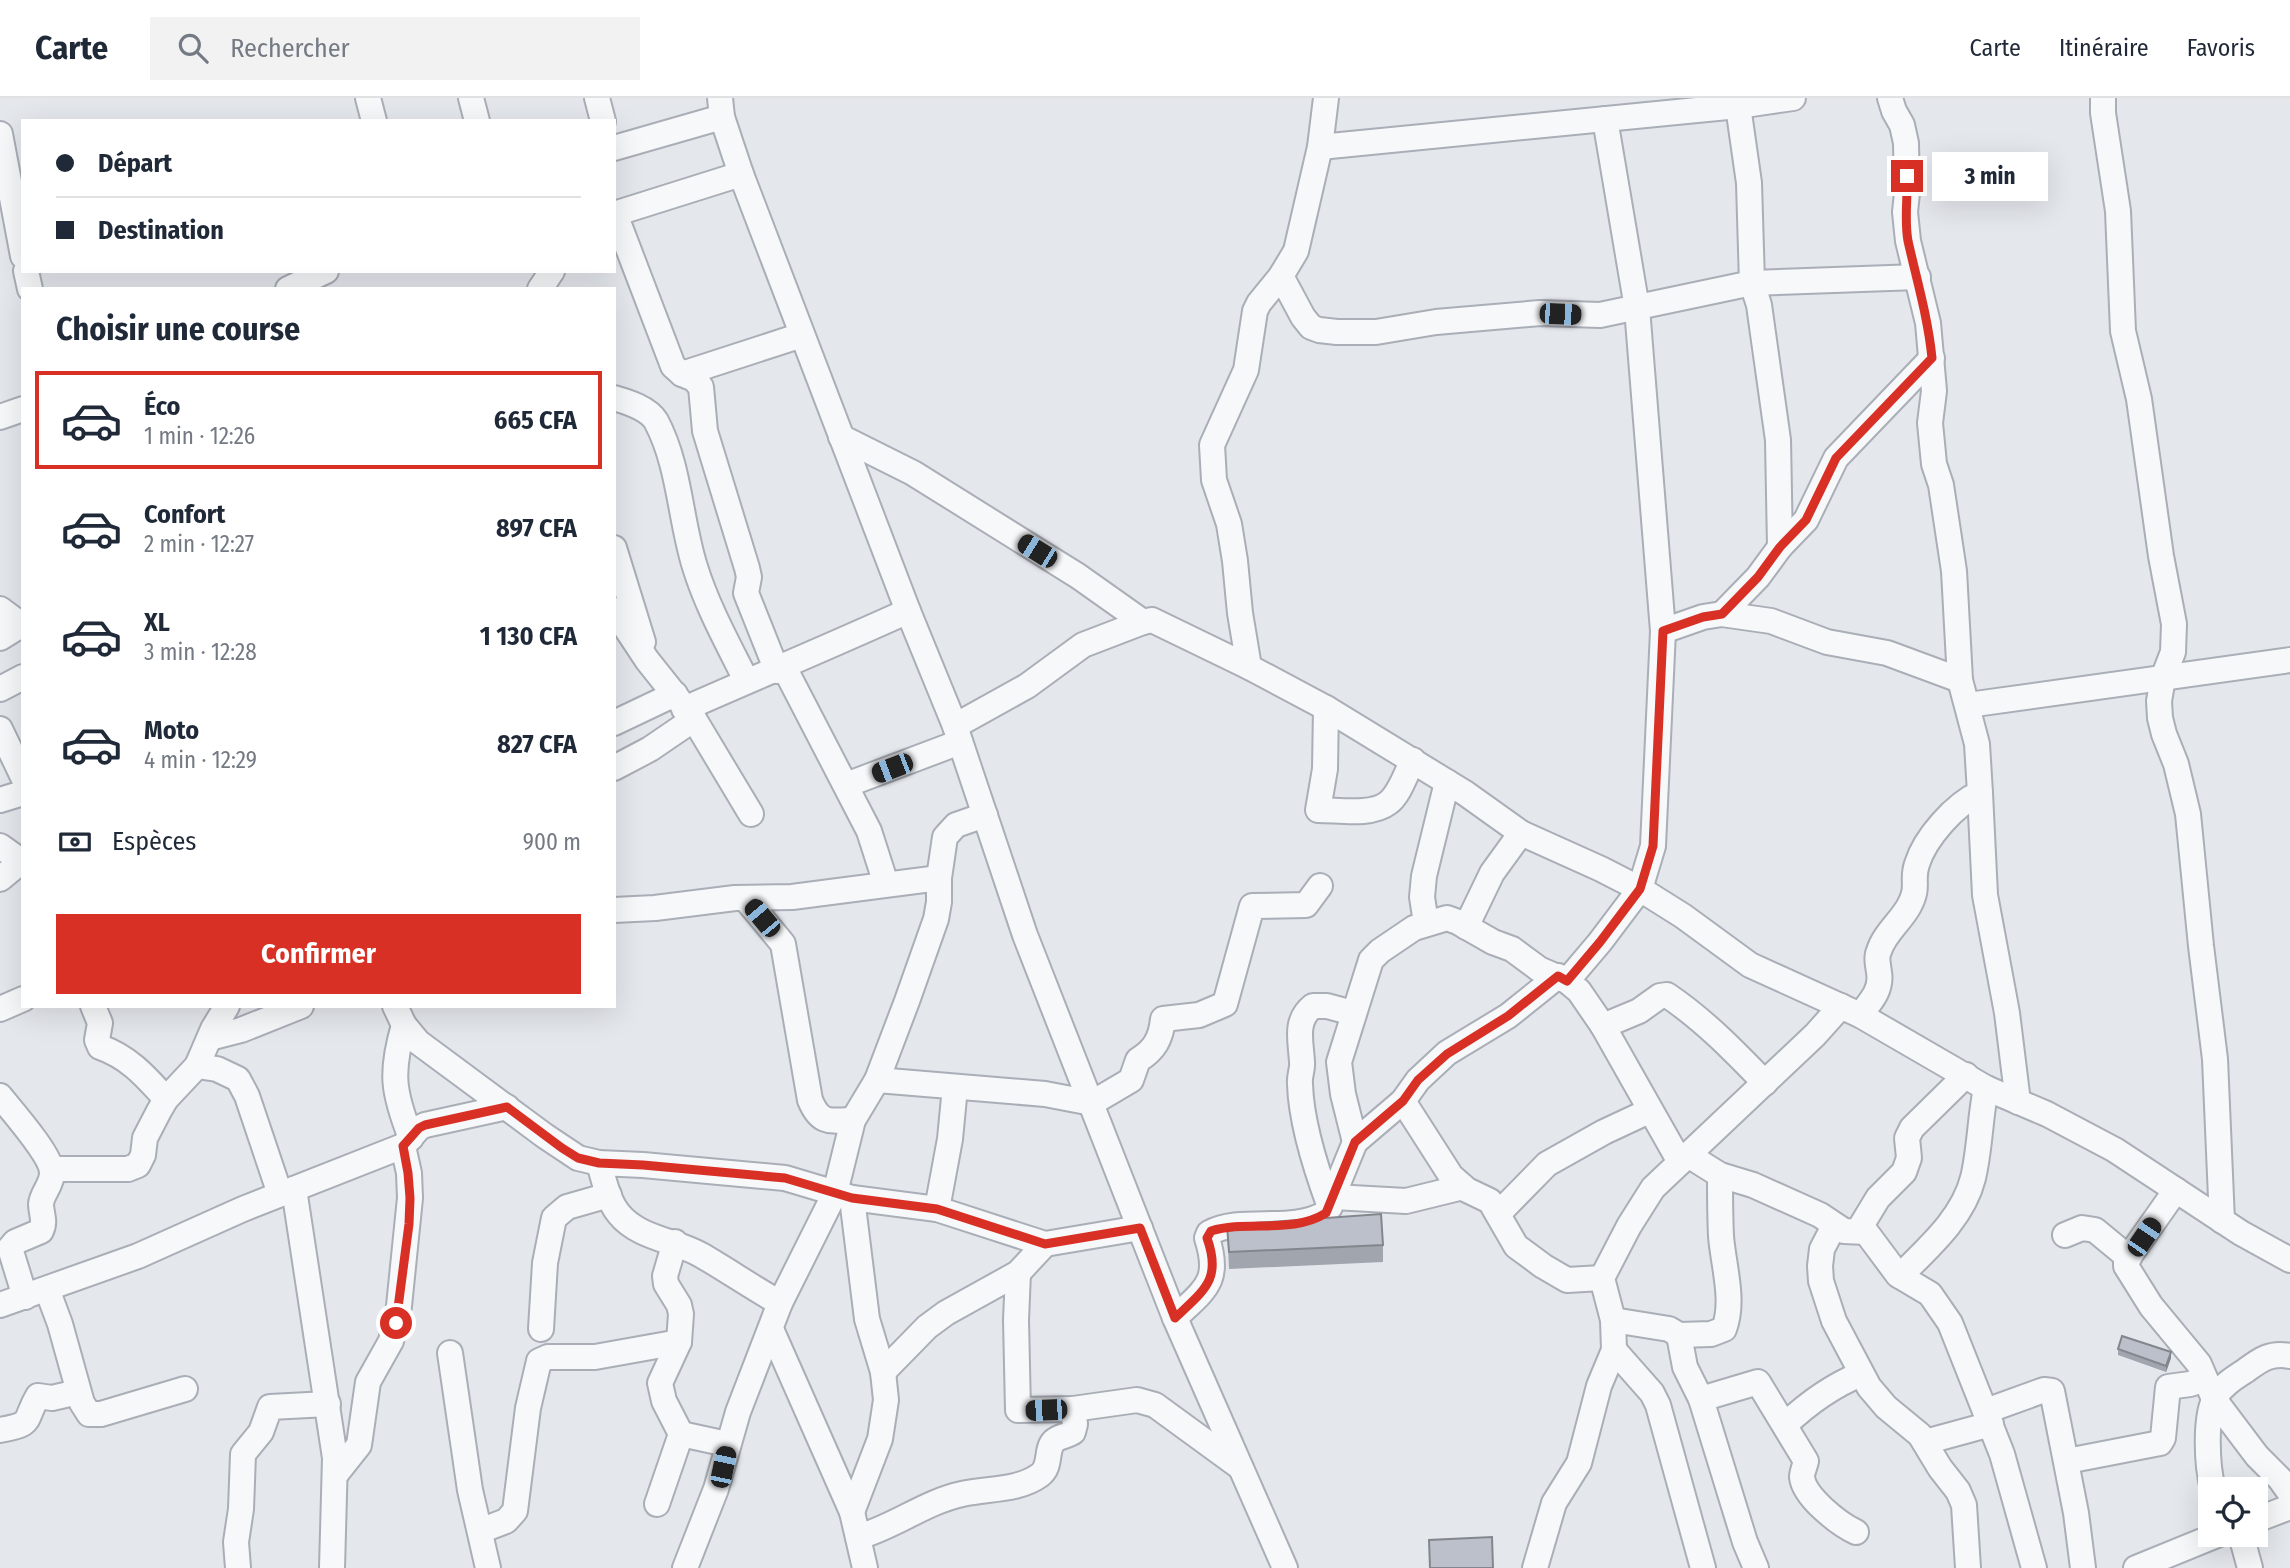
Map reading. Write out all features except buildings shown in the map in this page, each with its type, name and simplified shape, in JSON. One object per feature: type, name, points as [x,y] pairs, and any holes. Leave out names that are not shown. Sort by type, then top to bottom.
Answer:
[{"type":"street","points":[[368,98],[373,119]]},
{"type":"street","points":[[597,98],[602,119]]},
{"type":"street","points":[[1249,667],[1240,613],[1236,561],[1229,524],[1214,480],[1212,445],[1245,370],[1255,311],[1296,251],[1320,148],[1326,98]]},
{"type":"street","points":[[1320,148],[1738,106],[1793,98]]},
{"type":"street","points":[[1890,98],[1906,142],[1905,212],[1908,241],[1928,323],[1932,358],[1934,391],[1930,423],[1934,464],[1941,485],[1954,571],[1960,680],[1977,744],[1985,895],[2007,1013],[2018,1102]]},
{"type":"street","points":[[2103,98],[2118,211],[2123,331],[2141,410],[2161,556],[2174,624],[2173,652],[2163,678],[2160,718],[2176,764],[2188,814],[2215,1059],[2222,1221]]},
{"type":"street","points":[[1738,106],[1749,183],[1752,283],[1759,305],[1778,440],[1780,547]]},
{"type":"street","points":[[616,147],[721,108],[741,174],[908,611],[958,734],[1025,934],[1175,1318],[1285,1568]]},
{"type":"street","points":[[1175,1318],[1206,1289],[1211,1278],[1212,1259],[1207,1238],[1211,1231],[1234,1226],[1303,1221],[1322,1216],[1332,1202],[1355,1142],[1403,1101],[1418,1080],[1447,1054],[1562,979],[1600,942],[1640,889],[1653,846],[1663,631],[1637,308],[1605,119]]},
{"type":"street","points":[[0,134],[21,245]]},
{"type":"street","points":[[616,214],[741,174]]},
{"type":"street","points":[[616,217],[673,366],[694,379],[701,387],[705,431],[749,577],[746,593],[780,669],[869,831],[886,884]]},
{"type":"street","points":[[292,287],[322,273]]},
{"type":"street","points":[[1280,276],[1311,327],[1337,332],[1376,332],[1436,322],[1540,313],[1601,315],[1752,283],[1918,277]]},
{"type":"street","points":[[682,374],[802,335]]},
{"type":"street","points":[[1722,614],[1758,577],[1780,547],[1806,520],[1836,458],[1932,358]]},
{"type":"street","points":[[616,399],[644,410],[654,418],[673,471],[695,566],[718,624],[746,680]]},
{"type":"street","points":[[0,417],[21,410]]},
{"type":"street","points":[[841,437],[912,472],[1078,576],[1143,622]]},
{"type":"street","points":[[616,554],[638,621],[647,660]]},
{"type":"street","points":[[0,609],[21,624]]},
{"type":"street","points":[[616,723],[684,708],[746,680],[780,669],[908,611]]},
{"type":"street","points":[[616,613],[647,660],[684,708],[751,814]]},
{"type":"street","points":[[1663,631],[1703,617],[1722,614],[1771,621],[1827,642],[1887,653],[1960,680]]},
{"type":"street","points":[[846,785],[958,734],[1083,645],[1152,620],[1326,708],[1413,760],[1521,833],[1640,889],[1750,965],[1851,1010],[1976,1081],[2115,1150],[2222,1221],[2290,1260]]},
{"type":"street","points":[[0,638],[21,626]]},
{"type":"street","points":[[1968,705],[2290,660]]},
{"type":"street","points":[[0,689],[21,678]]},
{"type":"street","points":[[616,767],[650,749],[684,708]]},
{"type":"street","points":[[1326,708],[1325,769],[1318,810],[1370,810],[1390,802],[1413,760]]},
{"type":"street","points":[[0,729],[21,772]]},
{"type":"street","points":[[1426,923],[1422,897],[1424,876],[1447,782]]},
{"type":"street","points":[[1535,1568],[1553,1503],[1579,1463],[1599,1386],[1614,1350],[1613,1320],[1602,1278],[1629,1226],[1653,1188],[1815,1035],[1875,995],[1880,985],[1879,949],[1908,908],[1916,891],[1915,869],[1925,847],[1949,815],[1963,802],[1980,793]]},
{"type":"street","points":[[0,800],[21,794]]},
{"type":"street","points":[[852,1512],[880,1440],[886,1400],[883,1372],[867,1319],[843,1195],[853,1120],[877,1080],[936,919],[945,837],[956,825],[985,815]]},
{"type":"street","points":[[1466,927],[1492,873],[1521,833]]},
{"type":"street","points":[[0,846],[21,859]]},
{"type":"street","points":[[0,879],[21,861]]},
{"type":"street","points":[[616,910],[745,898],[792,897],[939,878]]},
{"type":"street","points":[[877,1080],[1045,1094],[1092,1103],[1131,1080],[1138,1060],[1149,1053],[1161,1037],[1163,1019],[1199,1015],[1225,1004],[1252,906],[1306,905],[1320,886]]},
{"type":"street","points":[[745,898],[783,944],[814,1110],[819,1117],[831,1121],[853,1120]]},
{"type":"street","points":[[1355,1142],[1339,1066],[1353,1013],[1376,955],[1415,928],[1447,918],[1512,949],[1539,968],[1562,979],[1580,991],[1603,1026],[1649,1111],[1684,1159],[1774,1194],[1820,1215],[1844,1231],[1868,1233],[1900,1276],[1930,1294],[1939,1305],[1950,1322],[1989,1418],[2034,1568]]},
{"type":"street","points":[[1603,1026],[1639,1011],[1660,996],[1667,995],[1697,1016],[1765,1083]]},
{"type":"street","points":[[0,1009],[21,1000]]},
{"type":"street","points":[[1332,1202],[1321,1184],[1308,1135],[1300,1085],[1302,1063],[1299,1032],[1306,1013],[1313,1006],[1327,1006],[1353,1013]]},
{"type":"street","points":[[94,1008],[100,1023],[97,1040],[100,1047],[133,1064],[166,1099]]},
{"type":"street","points":[[52,1169],[136,1167],[142,1161],[147,1132],[166,1099],[197,1066],[226,1008]]},
{"type":"street","points":[[210,1038],[241,1030],[296,1008]]},
{"type":"street","points":[[399,1016],[418,1042],[578,1158],[599,1163],[785,1178],[843,1195],[937,1209],[1045,1244],[1140,1228]]},
{"type":"street","points":[[336,1474],[359,1445],[368,1382],[391,1341],[399,1306],[410,1198],[407,1142],[394,1084],[399,1016]]},
{"type":"street","points":[[197,1066],[217,1069],[238,1079],[287,1192],[328,1404],[336,1474],[332,1568]]},
{"type":"street","points":[[1858,1231],[1878,1198],[1905,1172],[1909,1157],[1907,1138],[1912,1128],[1976,1081]]},
{"type":"street","points":[[1900,1276],[1944,1230],[1965,1200],[1973,1178],[1976,1081]]},
{"type":"street","points":[[937,1209],[950,1139],[955,1087]]},
{"type":"street","points":[[0,1096],[32,1137],[52,1169],[51,1180],[41,1203],[43,1228],[5,1248],[36,1293],[84,1408],[93,1415],[185,1389]]},
{"type":"street","points":[[1403,1101],[1447,1169],[1463,1187],[1485,1198],[1498,1214],[1516,1246],[1566,1280],[1602,1278]]},
{"type":"street","points":[[0,1305],[138,1256],[407,1142],[420,1127],[507,1107]]},
{"type":"street","points":[[1498,1214],[1547,1164],[1604,1132],[1649,1111]]},
{"type":"street","points":[[599,1163],[609,1195],[619,1215],[628,1223],[651,1236],[675,1242],[701,1255],[780,1303]]},
{"type":"street","points":[[1613,1320],[1670,1329],[1679,1335],[1711,1334],[1724,1329],[1727,1305],[1721,1237],[1720,1175]]},
{"type":"street","points":[[1332,1202],[1406,1201],[1463,1187]]},
{"type":"street","points":[[2176,1190],[2126,1266],[2151,1306],[2196,1359],[2209,1389],[2257,1456],[2290,1493]]},
{"type":"street","points":[[541,1329],[545,1263],[554,1218],[567,1207],[609,1195]]},
{"type":"street","points":[[685,1568],[716,1489],[727,1444],[780,1303],[843,1195]]},
{"type":"street","points":[[1834,1226],[1822,1249],[1821,1281],[1834,1321],[1861,1374],[1886,1407],[1913,1427],[1962,1498],[1968,1568]]},
{"type":"street","points":[[2065,1235],[2082,1228],[2095,1230],[2129,1258]]},
{"type":"street","points":[[657,1504],[681,1434],[664,1401],[660,1382],[679,1342],[681,1314],[679,1305],[666,1284],[665,1276],[675,1242]]},
{"type":"street","points":[[883,1372],[921,1332],[946,1313],[1018,1273],[1045,1244]]},
{"type":"street","points":[[1018,1273],[1018,1410],[1073,1409],[1137,1400],[1155,1405],[1241,1467]]},
{"type":"street","points":[[771,1329],[852,1512],[865,1568]]},
{"type":"street","points":[[1679,1335],[1685,1367],[1701,1399],[1756,1568]]},
{"type":"street","points":[[480,1531],[506,1521],[515,1511],[528,1408],[539,1361],[548,1357],[595,1357],[679,1342]]},
{"type":"street","points":[[1614,1350],[1652,1393],[1658,1405],[1703,1568]]},
{"type":"street","points":[[450,1353],[470,1490],[488,1568]]},
{"type":"street","points":[[2067,1461],[2160,1443],[2163,1438],[2168,1387],[2190,1384],[2209,1389],[2223,1387],[2265,1357],[2280,1354],[2290,1356]]},
{"type":"street","points":[[1785,1425],[1819,1397],[1861,1374]]},
{"type":"street","points":[[1701,1399],[1758,1382],[1806,1461],[1802,1474],[1805,1485],[1830,1516],[1856,1532]]},
{"type":"street","points":[[2209,1389],[2208,1440],[2212,1477]]},
{"type":"street","points":[[1924,1442],[1989,1418],[2044,1390],[2052,1391],[2067,1461],[2080,1538],[2082,1568]]},
{"type":"street","points":[[0,1430],[20,1427],[25,1423],[38,1396],[52,1398],[78,1392]]},
{"type":"street","points":[[238,1568],[236,1542],[242,1509],[243,1454],[261,1433],[270,1406],[328,1404]]},
{"type":"street","points":[[858,1537],[923,1507],[960,1494],[1019,1484],[1040,1475],[1048,1465],[1054,1441],[1073,1433],[1073,1409]]},
{"type":"street","points":[[681,1434],[727,1444]]},
{"type":"street","points":[[2268,1515],[2290,1507]]},
{"type":"street","points":[[2148,1565],[2198,1543]]},
{"type":"street","points":[[2244,1547],[2250,1568]]},
{"type":"route","points":[[396,1323],[409,1224],[410,1198],[403,1146],[425,1125],[507,1107],[578,1158],[599,1163],[785,1178],[852,1198],[937,1209],[1045,1244],[1140,1228],[1175,1318],[1206,1289],[1211,1278],[1212,1259],[1207,1238],[1211,1231],[1234,1226],[1295,1223],[1326,1213],[1355,1142],[1403,1101],[1418,1080],[1447,1054],[1508,1016],[1558,976],[1567,981],[1640,889],[1653,846],[1663,631],[1703,617],[1722,614],[1758,577],[1780,547],[1806,520],[1836,458],[1932,358],[1928,323],[1908,241],[1905,212],[1907,176]]}]
